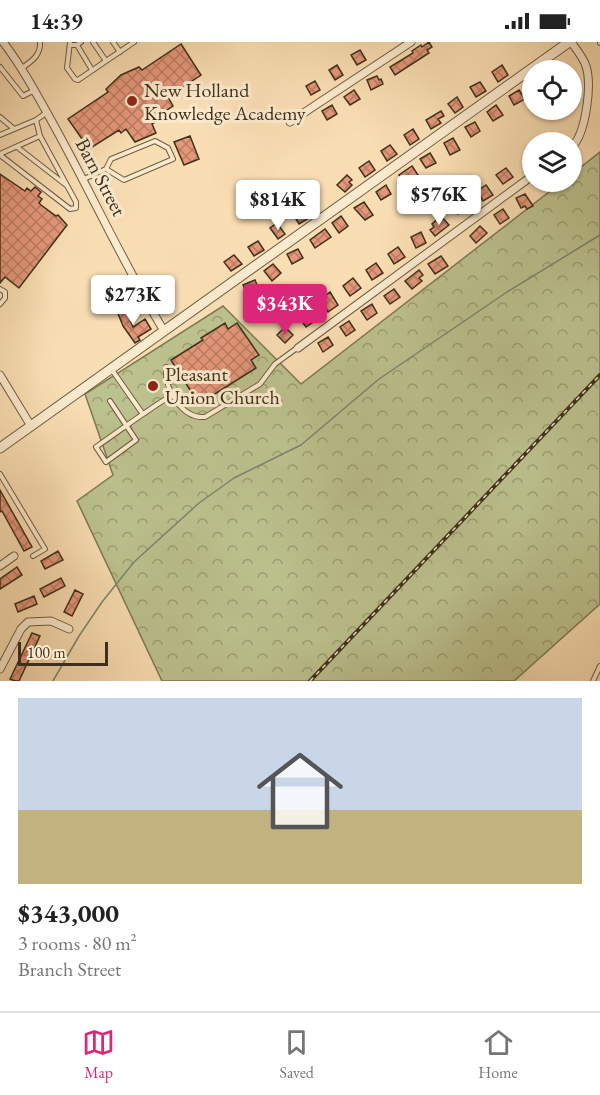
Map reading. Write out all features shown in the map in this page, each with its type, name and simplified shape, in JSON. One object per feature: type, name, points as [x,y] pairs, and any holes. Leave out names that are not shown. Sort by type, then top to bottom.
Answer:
[{"type":"street","name":"Barn Street","points":[[3,42],[35,90],[164,332]]},
{"type":"street","points":[[290,122],[411,42]]},
{"type":"street","points":[[0,448],[570,42],[587,67],[588,92],[581,132]]},
{"type":"street","points":[[298,348],[522,183]]},
{"type":"street","points":[[0,375],[31,426]]},
{"type":"street","points":[[0,566],[14,556]]},
{"type":"street","points":[[0,668],[21,629],[28,622],[51,621],[69,629]]},
{"type":"lane","points":[[22,68],[35,59],[39,52],[40,42]]},
{"type":"lane","points":[[76,45],[81,42]]},
{"type":"lane","points":[[93,42],[106,61]]},
{"type":"lane","points":[[113,42],[120,52]]},
{"type":"lane","points":[[92,71],[76,45],[70,43],[68,68],[75,80],[78,80],[92,71],[134,42]]},
{"type":"lane","points":[[0,66],[24,96],[35,90]]},
{"type":"lane","points":[[0,135],[47,113]]},
{"type":"lane","points":[[0,117],[14,129]]},
{"type":"lane","points":[[36,120],[40,136],[76,202],[76,208],[70,209],[0,155],[40,136]]},
{"type":"lane","points":[[84,179],[106,169],[111,159],[155,141],[168,148],[173,159],[124,180],[106,169]]},
{"type":"lane","points":[[17,147],[68,187]]},
{"type":"lane","points":[[0,289],[5,292],[5,298],[0,304]]},
{"type":"lane","points":[[166,367],[167,384],[172,395],[190,415],[196,418],[205,417],[260,384],[275,364],[298,348]]},
{"type":"lane","points":[[111,369],[142,413]]},
{"type":"lane","points":[[110,401],[127,426],[136,440],[106,462],[96,447],[127,426],[142,413],[172,395]]},
{"type":"lane","points":[[0,474],[45,549],[33,556]]},
{"type":"lane","points":[[593,681],[600,666]]},
{"type":"green space","points":[[600,152],[600,604],[514,681],[162,681],[77,501],[113,475],[85,394],[223,306],[301,384],[549,192],[582,192],[582,166]]},
{"type":"building","points":[[429,42],[432,47],[427,50],[429,53],[395,75],[390,67]]},
{"type":"building","name":"New Holland Knowledge Academy","points":[[181,44],[201,75],[168,97],[173,106],[164,112],[166,115],[152,124],[156,133],[135,142],[126,129],[121,133],[119,130],[89,149],[68,119],[108,92],[106,89],[121,75],[139,67],[142,70]]},
{"type":"building","points":[[360,50],[366,60],[357,65],[351,55]]},
{"type":"building","points":[[337,65],[343,75],[335,80],[329,70]]},
{"type":"building","points":[[502,65],[508,75],[498,82],[492,72]]},
{"type":"building","points":[[377,76],[383,84],[371,90],[367,80]]},
{"type":"building","points":[[315,81],[320,90],[311,95],[306,86]]},
{"type":"building","points":[[480,82],[486,91],[476,97],[470,87]]},
{"type":"building","points":[[354,90],[360,99],[350,105],[344,97]]},
{"type":"building","points":[[519,90],[522,101],[514,105],[509,96]]},
{"type":"building","points":[[457,97],[463,107],[455,113],[448,104]]},
{"type":"building","points":[[332,105],[337,114],[327,120],[322,111]]},
{"type":"building","points":[[496,105],[503,115],[493,121],[487,112]]},
{"type":"building","points":[[441,111],[444,116],[438,119],[441,123],[431,129],[426,120]]},
{"type":"building","points":[[475,122],[480,131],[471,137],[465,127]]},
{"type":"building","points":[[413,129],[419,139],[410,145],[404,135]]},
{"type":"building","points":[[190,136],[199,159],[184,165],[174,142]]},
{"type":"building","points":[[453,138],[460,150],[450,155],[444,143]]},
{"type":"building","points":[[390,145],[397,154],[387,161],[381,151]]},
{"type":"building","points":[[430,153],[436,163],[426,168],[420,159]]},
{"type":"building","points":[[369,161],[375,170],[365,177],[359,168]]},
{"type":"building","points":[[412,166],[418,175],[404,184],[399,175]]},
{"type":"building","points":[[506,168],[513,177],[503,184],[496,175]]},
{"type":"building","points":[[0,174],[25,191],[27,188],[31,191],[35,187],[41,192],[38,196],[42,199],[39,203],[56,216],[58,215],[67,225],[19,288],[5,277],[0,283]]},
{"type":"building","points":[[347,175],[352,180],[349,182],[352,185],[345,192],[337,185]]},
{"type":"building","points":[[386,185],[391,194],[381,200],[376,192]]},
{"type":"building","points":[[486,185],[493,195],[483,201],[477,191]]},
{"type":"building","points":[[525,194],[533,206],[527,209],[525,206],[521,208],[516,198]]},
{"type":"building","points":[[465,199],[470,208],[458,214],[453,204]]},
{"type":"building","points":[[364,202],[373,215],[365,220],[354,208]]},
{"type":"building","points":[[303,208],[309,218],[299,224],[293,214]]},
{"type":"building","points":[[503,209],[509,218],[500,224],[494,215]]},
{"type":"building","points":[[341,216],[348,226],[339,233],[332,223]]},
{"type":"building","points":[[441,216],[449,225],[435,236],[430,230],[434,227],[432,224]]},
{"type":"building","points":[[277,223],[285,234],[278,239],[270,228]]},
{"type":"building","points":[[480,226],[487,233],[476,243],[470,236]]},
{"type":"building","points":[[325,229],[331,237],[315,248],[310,240]]},
{"type":"building","points":[[421,232],[426,243],[416,248],[411,237]]},
{"type":"building","points":[[258,241],[264,250],[254,256],[248,247]]},
{"type":"building","points":[[398,247],[405,257],[394,264],[388,254]]},
{"type":"building","points":[[298,249],[303,258],[292,264],[287,254]]},
{"type":"building","points":[[234,255],[242,264],[231,271],[224,262]]},
{"type":"building","points":[[441,256],[448,266],[435,274],[428,264]]},
{"type":"building","points":[[376,263],[383,273],[372,280],[366,270]]},
{"type":"building","points":[[273,264],[281,273],[272,281],[264,271]]},
{"type":"building","points":[[419,270],[423,275],[419,278],[422,281],[412,289],[405,281]]},
{"type":"building","points":[[353,278],[361,288],[350,296],[343,286]]},
{"type":"building","points":[[255,280],[259,290],[248,295],[243,285]]},
{"type":"building","points":[[394,289],[400,297],[390,304],[384,296]]},
{"type":"building","points":[[330,292],[338,305],[328,312],[320,300]]},
{"type":"building","points":[[372,304],[377,313],[367,320],[361,311]]},
{"type":"building","points":[[125,307],[133,327],[145,319],[151,329],[138,337],[140,340],[135,343],[123,326],[117,311]]},
{"type":"building","points":[[310,312],[316,320],[306,327],[300,319]]},
{"type":"building","points":[[349,321],[355,330],[346,336],[340,327]]},
{"type":"building","points":[[225,323],[228,329],[237,323],[259,355],[251,360],[256,368],[199,404],[171,360]]},
{"type":"building","points":[[285,327],[293,335],[285,343],[277,335]]},
{"type":"building","points":[[328,337],[333,345],[323,352],[318,343]]},
{"type":"building","points":[[0,490],[32,547],[24,551],[2,511],[0,512]]},
{"type":"building","points":[[58,551],[63,560],[45,569],[41,561]]},
{"type":"building","points":[[17,567],[22,575],[0,589],[0,579]]},
{"type":"building","points":[[61,578],[65,586],[44,597],[40,589]]},
{"type":"building","points":[[75,590],[83,594],[72,616],[64,612]]},
{"type":"building","points":[[34,596],[37,604],[18,612],[15,604]]},
{"type":"building","points":[[32,633],[40,636],[19,681],[10,679]]},
{"type":"waterway","points":[[53,681],[102,602],[134,562],[199,503],[234,478],[301,445],[379,379],[507,292],[600,235]]},
{"type":"railway","points":[[310,681],[600,375]]},
{"type":"place","name":"New Holland Knowledge Academy","points":[[132,101]]},
{"type":"place","name":"Pleasant Union Church","points":[[153,386]]}]
